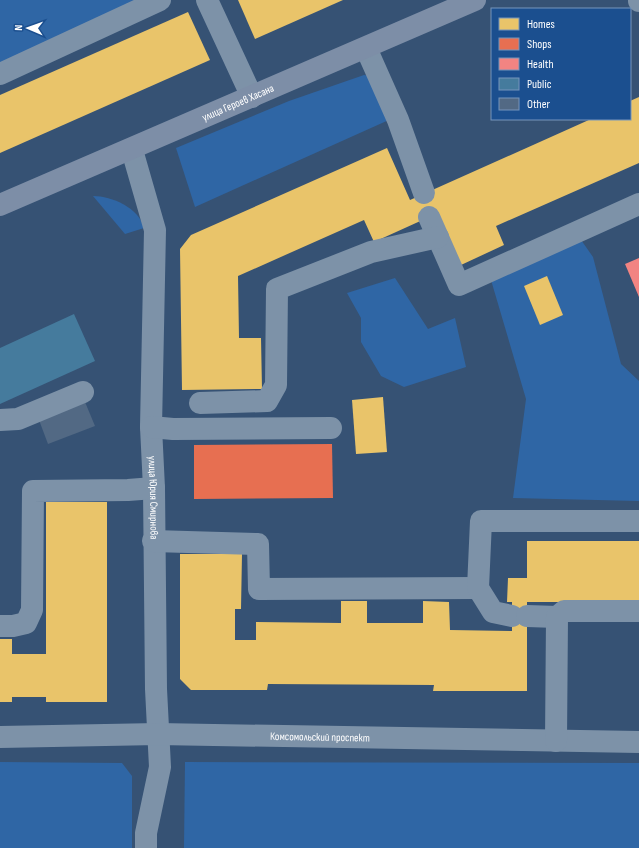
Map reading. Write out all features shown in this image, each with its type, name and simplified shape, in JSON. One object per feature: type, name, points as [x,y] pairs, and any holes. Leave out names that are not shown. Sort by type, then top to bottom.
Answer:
[{"type":"main road","name":"улица Героев Хасана","points":[[0,205],[132,150],[475,0]]},
{"type":"street","points":[[0,74],[160,0]]},
{"type":"street","points":[[206,0],[252,97]]},
{"type":"street","points":[[366,48],[398,120],[424,194]]},
{"type":"street","name":"улица Юрия Смирнова","points":[[132,150],[155,230],[151,427],[154,488],[153,541],[156,689],[160,767],[146,833],[146,848]]},
{"type":"street","points":[[429,217],[459,285],[639,204]]},
{"type":"street","points":[[200,403],[267,401],[276,384],[277,289],[372,252],[438,237]]},
{"type":"street","points":[[0,420],[18,419],[83,392]]},
{"type":"street","points":[[151,427],[173,429],[330,428]]},
{"type":"street","points":[[0,626],[13,626],[26,623],[32,610],[33,490],[128,490],[154,488]]},
{"type":"street","points":[[557,618],[519,616],[493,612],[478,588],[480,521],[639,521]]},
{"type":"street","points":[[153,541],[258,544],[259,589],[478,588]]},
{"type":"street","points":[[556,741],[557,618],[564,610],[639,611]]},
{"type":"street","name":"Комсомольский проспект","points":[[0,737],[158,734],[639,742]]},
{"type":"shaded area","points":[[0,0],[143,0],[0,63]]},
{"type":"shaded area","points":[[364,75],[370,76],[391,119],[195,207],[176,148],[289,101]]},
{"type":"shaded area","points":[[93,196],[108,198],[124,204],[137,215],[144,228],[125,234]]},
{"type":"shaded area","points":[[579,237],[593,257],[621,364],[639,381],[639,501],[513,498],[526,399],[491,280]]},
{"type":"shaded area","points":[[395,278],[428,329],[455,318],[466,367],[404,387],[381,376],[361,342],[361,318],[347,293]]},
{"type":"shaded area","points":[[0,762],[122,763],[132,776],[132,848],[0,848]]},
{"type":"shaded area","points":[[185,762],[639,763],[639,848],[184,848]]},
{"type":"building: Homes","points":[[238,0],[343,0],[255,39]]},
{"type":"building: Homes","points":[[188,12],[210,60],[0,153],[0,95]]},
{"type":"building: Homes","points":[[639,97],[639,163],[496,226],[504,245],[461,265],[438,213],[374,242],[364,220],[238,276],[239,338],[261,338],[262,389],[182,390],[180,249],[191,235],[387,148],[410,200],[589,120],[631,120],[631,101]]},
{"type":"building: Homes","points":[[547,276],[563,315],[540,325],[524,286]]},
{"type":"building: Homes","points":[[383,397],[387,452],[356,454],[352,400]]},
{"type":"building: Homes","points":[[46,502],[107,502],[107,702],[46,702],[46,697],[12,697],[12,702],[0,702],[0,639],[12,639],[12,654],[46,654]]},
{"type":"building: Homes","points":[[527,541],[639,541],[639,602],[527,602],[527,691],[433,691],[434,685],[268,684],[267,690],[191,690],[180,679],[180,554],[242,554],[241,609],[235,609],[235,640],[256,640],[256,622],[341,623],[341,601],[367,601],[367,623],[423,623],[423,601],[449,602],[450,630],[512,631],[512,602],[507,602],[508,578],[527,578]]},
{"type":"building: Shops","points":[[332,444],[333,498],[194,499],[194,445]]},
{"type":"building: Health","points":[[639,258],[639,297],[625,264]]},
{"type":"building: Public","points":[[74,314],[95,361],[0,404],[0,348]]},
{"type":"building: Other","points":[[85,402],[95,426],[48,444],[39,420]]}]
